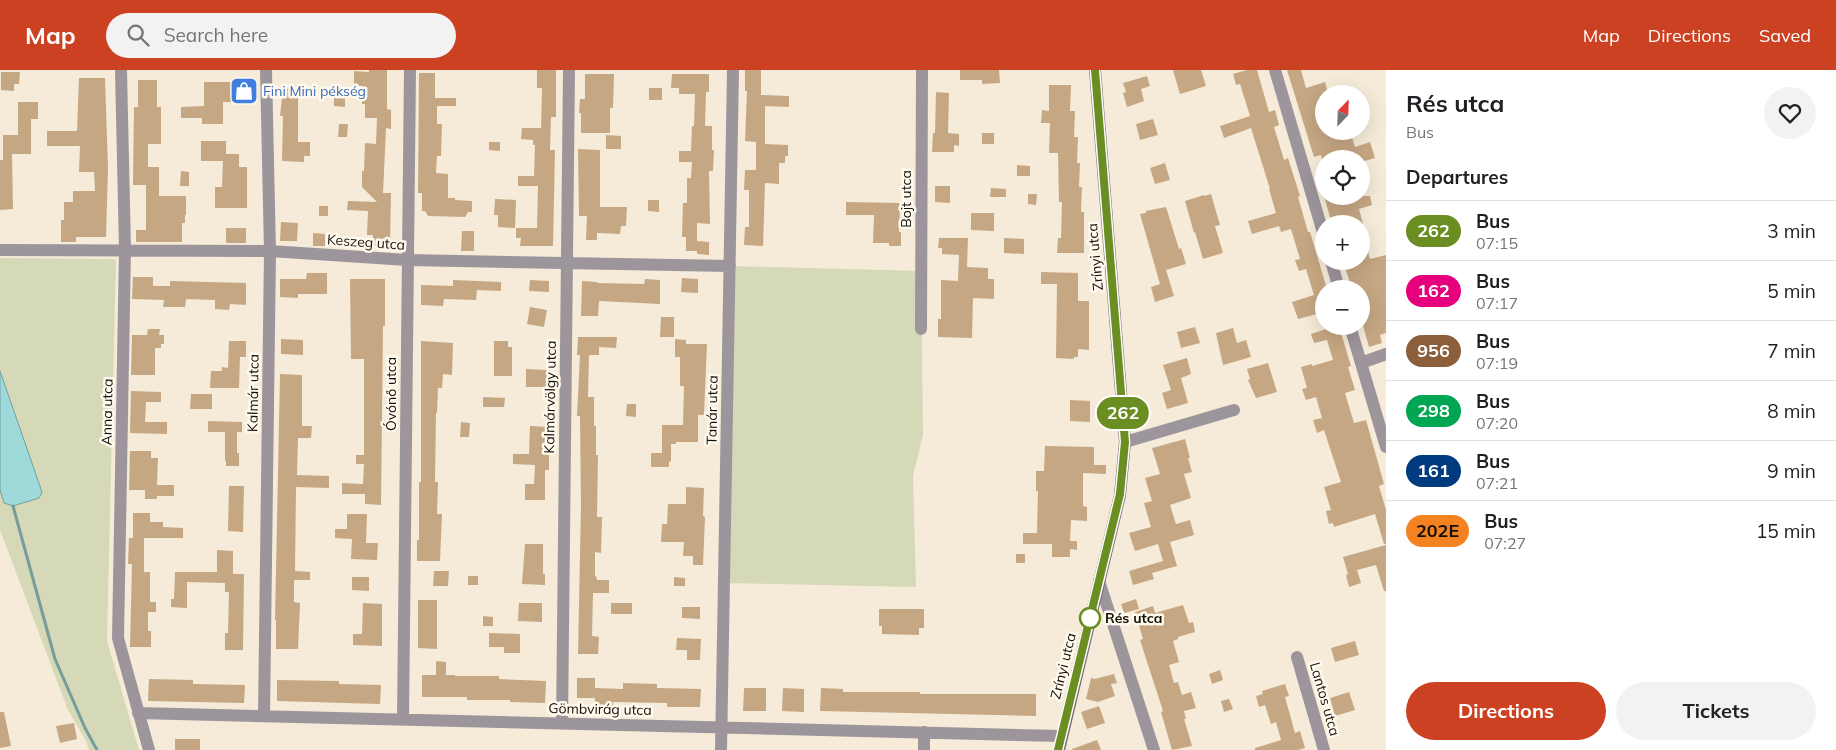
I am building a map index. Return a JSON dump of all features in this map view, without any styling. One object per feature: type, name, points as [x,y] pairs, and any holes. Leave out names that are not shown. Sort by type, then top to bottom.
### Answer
[{"type":"main road","name":"Zrínyi utca","points":[[1058,750],[1120,494],[1125,442],[1095,70]]},
{"type":"street","name":"Anna utca","points":[[121,70],[125,250],[118,638],[149,750]]},
{"type":"street","name":"Kalmár utca","points":[[264,716],[270,251],[266,70]]},
{"type":"street","name":"Óvónő utca","points":[[403,719],[410,70]]},
{"type":"street","name":"Kalmárvölgy utca","points":[[562,724],[566,263],[570,70]]},
{"type":"street","name":"Tanár utca","points":[[721,750],[733,70]]},
{"type":"street","name":"Bojt utca","points":[[921,329],[922,70]]},
{"type":"street","points":[[1275,70],[1318,215]]},
{"type":"street","name":"Keszeg utca","points":[[0,250],[270,251],[407,260],[730,266]]},
{"type":"street","points":[[1353,335],[1386,447]]},
{"type":"street","points":[[1362,363],[1386,354]]},
{"type":"street","points":[[1125,442],[1234,410]]},
{"type":"street","points":[[1099,581],[1154,750]]},
{"type":"street","name":"Lantos utca","points":[[1298,657],[1324,750]]},
{"type":"street","name":"Gömbvirág utca","points":[[138,713],[1061,736]]},
{"type":"street","points":[[924,732],[924,750]]},
{"type":"green space","points":[[0,258],[116,259],[107,641],[139,750],[89,750],[86,741],[68,710],[0,530]]},
{"type":"green space","points":[[730,266],[921,271],[923,435],[913,476],[916,587],[724,583]]},
{"type":"water","points":[[0,371],[42,492],[39,498],[13,506],[4,503],[0,490]]},
{"type":"building","points":[[369,70],[387,70],[387,109],[391,110],[391,129],[386,128],[383,193],[391,193],[390,246],[373,246],[373,235],[367,235],[368,211],[347,210],[348,201],[377,202],[362,187],[362,171],[364,171],[365,143],[376,144],[377,118],[365,118],[365,104],[362,104],[363,86],[354,86],[354,71],[369,72]]},
{"type":"building","points":[[537,70],[556,70],[556,117],[551,117],[550,150],[555,150],[553,246],[520,246],[521,238],[516,238],[516,228],[537,228],[538,186],[518,186],[518,176],[534,176],[535,145],[533,145],[533,140],[521,139],[522,128],[541,128],[542,88],[537,88]]},
{"type":"building","points":[[745,70],[761,70],[761,95],[789,96],[789,107],[765,106],[765,144],[788,145],[788,156],[785,156],[785,163],[779,163],[779,184],[765,183],[763,246],[744,245],[745,227],[749,227],[749,190],[744,190],[745,170],[756,170],[756,142],[745,141],[747,91],[745,91]]},
{"type":"building","points":[[960,70],[999,70],[1000,83],[982,84],[982,80],[960,80]]},
{"type":"building","points":[[1173,70],[1201,70],[1206,86],[1180,94]]},
{"type":"building","points":[[1247,70],[1257,70],[1269,112],[1275,110],[1279,125],[1274,127],[1284,160],[1288,158],[1300,196],[1298,197],[1308,232],[1310,232],[1315,249],[1315,270],[1321,270],[1324,280],[1315,280],[1315,314],[1298,319],[1292,302],[1314,295],[1306,269],[1299,271],[1295,260],[1300,259],[1291,229],[1281,232],[1279,226],[1252,234],[1248,221],[1276,213],[1251,128],[1224,138],[1220,126],[1250,116],[1240,84],[1236,85],[1233,74]]},
{"type":"building","points":[[1287,70],[1301,70],[1306,88],[1315,85],[1315,140],[1353,140],[1355,147],[1370,142],[1375,158],[1370,159],[1370,150],[1315,150],[1314,157]]},
{"type":"building","points":[[1,72],[20,72],[19,84],[14,84],[14,91],[1,90]]},
{"type":"building","points":[[419,73],[435,73],[435,98],[456,98],[456,106],[437,106],[437,124],[442,124],[441,156],[437,156],[436,173],[448,174],[448,198],[472,201],[472,212],[468,212],[465,217],[428,216],[425,211],[422,211],[422,193],[418,193]]},
{"type":"building","points":[[585,74],[614,74],[613,108],[610,108],[610,133],[581,133],[581,113],[579,113],[580,99],[585,99]]},
{"type":"building","points":[[672,74],[709,74],[709,92],[706,92],[705,126],[712,126],[712,150],[714,150],[713,171],[709,171],[710,224],[697,223],[697,241],[709,242],[709,255],[697,254],[697,251],[686,251],[686,237],[682,237],[683,203],[687,203],[687,178],[691,178],[692,162],[679,162],[679,151],[691,151],[695,94],[679,94],[679,88],[671,88]]},
{"type":"building","points":[[1147,76],[1150,86],[1141,89],[1144,101],[1127,107],[1123,93],[1126,92],[1123,83]]},
{"type":"building","points":[[79,78],[105,78],[108,169],[106,237],[76,237],[76,242],[61,242],[61,220],[64,220],[64,202],[73,202],[73,191],[95,191],[94,172],[79,172],[80,146],[47,146],[47,131],[77,131]]},
{"type":"building","points":[[138,80],[157,80],[157,107],[161,107],[161,144],[148,144],[148,167],[159,167],[159,196],[186,196],[185,223],[182,223],[182,242],[136,242],[136,230],[146,230],[146,185],[133,185],[134,107],[138,107]]},
{"type":"building","points":[[204,82],[250,82],[250,102],[223,102],[223,124],[202,124],[202,118],[181,118],[181,107],[204,106]]},
{"type":"building","points":[[1049,85],[1071,85],[1070,111],[1075,111],[1074,137],[1078,137],[1077,163],[1080,163],[1079,187],[1082,187],[1081,212],[1084,212],[1084,253],[1057,253],[1058,238],[1061,238],[1062,202],[1059,202],[1058,153],[1049,153],[1050,123],[1041,123],[1042,110],[1049,111]]},
{"type":"building","points":[[283,88],[298,89],[298,142],[310,142],[310,156],[304,156],[304,162],[282,161],[283,116],[280,116]]},
{"type":"building","points":[[649,88],[662,88],[662,100],[649,100]]},
{"type":"building","points":[[936,92],[949,93],[948,133],[959,134],[959,146],[954,145],[954,152],[932,152],[933,133],[935,133]]},
{"type":"building","points":[[334,97],[345,98],[345,107],[334,106]]},
{"type":"building","points":[[18,102],[38,102],[38,119],[31,119],[31,154],[12,154],[13,209],[0,210],[0,160],[3,160],[3,135],[18,135]]},
{"type":"building","points":[[1153,119],[1158,135],[1140,140],[1136,124]]},
{"type":"building","points":[[339,124],[348,124],[347,137],[338,137]]},
{"type":"building","points":[[982,133],[994,133],[994,144],[982,144]]},
{"type":"building","points":[[606,135],[621,136],[621,149],[606,149]]},
{"type":"building","points":[[201,141],[226,141],[226,154],[239,154],[239,167],[247,167],[247,208],[215,208],[215,187],[222,187],[223,161],[201,161]]},
{"type":"building","points":[[489,142],[500,142],[500,151],[489,150]]},
{"type":"building","points":[[578,149],[600,150],[600,207],[627,207],[626,226],[621,226],[620,234],[597,233],[597,240],[586,240],[587,216],[579,216]]},
{"type":"building","points":[[1165,163],[1170,180],[1155,184],[1150,168]]},
{"type":"building","points":[[1017,165],[1030,166],[1030,176],[1017,176]]},
{"type":"building","points":[[181,171],[189,172],[189,186],[180,186]]},
{"type":"building","points":[[935,186],[950,186],[950,203],[935,202]]},
{"type":"building","points":[[991,188],[1006,189],[1006,197],[990,197]]},
{"type":"building","points":[[1028,194],[1037,194],[1036,205],[1028,204]]},
{"type":"building","points":[[1211,194],[1220,225],[1215,226],[1223,253],[1203,259],[1185,201]]},
{"type":"building","points":[[1370,196],[1372,205],[1359,209],[1361,215],[1329,215],[1327,205],[1370,205]]},
{"type":"building","points":[[495,199],[516,200],[515,228],[498,227],[498,215],[494,215]]},
{"type":"building","points":[[648,200],[659,200],[659,212],[648,211]]},
{"type":"building","points":[[846,202],[900,203],[899,232],[901,232],[901,246],[889,246],[889,243],[873,243],[874,215],[846,215]]},
{"type":"building","points":[[319,206],[328,206],[328,216],[319,216]]},
{"type":"building","points":[[1166,207],[1179,249],[1181,248],[1186,264],[1166,270],[1174,296],[1155,302],[1151,287],[1160,284],[1140,214]]},
{"type":"building","points":[[971,213],[994,213],[994,231],[971,230]]},
{"type":"building","points":[[281,222],[298,223],[297,241],[280,241]]},
{"type":"building","points":[[226,228],[246,228],[246,243],[226,243]]},
{"type":"building","points":[[462,231],[474,231],[474,251],[461,251]]},
{"type":"building","points":[[313,233],[325,234],[325,246],[313,246]]},
{"type":"building","points":[[939,238],[968,238],[967,267],[988,268],[988,279],[994,279],[994,299],[973,298],[972,338],[938,337],[938,319],[941,319],[941,280],[958,281],[959,255],[942,254],[942,248],[938,248]]},
{"type":"building","points":[[1004,238],[1024,239],[1024,254],[1004,253]]},
{"type":"building","points":[[1386,255],[1386,333],[1380,335],[1382,343],[1369,347],[1366,335],[1370,335],[1370,280],[1349,280],[1346,270],[1370,270],[1370,259]]},
{"type":"building","points":[[1041,272],[1078,273],[1078,301],[1089,301],[1089,350],[1078,349],[1078,357],[1074,357],[1074,359],[1056,358],[1057,284],[1041,284]]},
{"type":"building","points":[[307,273],[327,273],[327,294],[298,294],[298,298],[280,297],[280,279],[306,279]]},
{"type":"building","points":[[133,277],[153,277],[153,286],[170,286],[170,281],[246,283],[246,305],[230,304],[229,310],[215,309],[215,300],[186,299],[185,307],[163,307],[164,300],[132,299]]},
{"type":"building","points":[[682,278],[698,279],[698,293],[681,292]]},
{"type":"building","points":[[350,279],[385,279],[381,505],[365,504],[365,494],[342,494],[342,483],[363,484],[364,464],[356,464],[356,455],[364,455],[364,359],[351,359]]},
{"type":"building","points":[[645,279],[660,280],[660,304],[599,301],[598,316],[581,316],[582,281],[644,284]]},
{"type":"building","points":[[453,280],[501,282],[501,291],[477,290],[476,300],[444,299],[443,306],[421,305],[421,285],[453,286]]},
{"type":"building","points":[[530,280],[549,281],[549,292],[529,291]]},
{"type":"building","points":[[530,307],[547,310],[544,327],[527,324]]},
{"type":"building","points":[[661,317],[674,317],[674,337],[660,337]]},
{"type":"building","points":[[1195,327],[1200,343],[1181,348],[1177,332]]},
{"type":"building","points":[[1233,328],[1237,343],[1246,340],[1251,357],[1223,365],[1216,333]]},
{"type":"building","points":[[148,329],[160,329],[159,335],[164,335],[164,344],[161,344],[161,348],[155,348],[155,375],[131,375],[132,335],[147,335]]},
{"type":"building","points":[[1311,334],[1342,335],[1351,366],[1348,367],[1355,390],[1345,393],[1354,423],[1366,420],[1384,484],[1379,486],[1386,510],[1386,544],[1384,544],[1375,514],[1334,527],[1333,523],[1329,524],[1326,511],[1331,510],[1324,487],[1341,482],[1324,430],[1317,433],[1313,420],[1322,418],[1316,397],[1306,400],[1302,389],[1307,388],[1301,367],[1333,360],[1327,340],[1314,343]]},
{"type":"building","points":[[578,337],[617,337],[616,348],[599,347],[599,355],[589,355],[588,397],[594,397],[596,455],[598,455],[597,517],[602,517],[601,553],[595,552],[595,576],[597,580],[609,580],[609,593],[593,593],[592,636],[599,637],[598,654],[578,654],[581,505],[580,416],[577,416],[580,355],[577,355]]},
{"type":"building","points":[[281,339],[303,340],[303,355],[281,354]]},
{"type":"building","points":[[675,339],[686,340],[686,344],[707,344],[704,415],[698,415],[698,442],[676,442],[676,444],[671,444],[669,467],[651,467],[651,453],[662,453],[662,425],[683,425],[684,386],[680,386],[680,357],[675,357]]},
{"type":"building","points":[[229,341],[246,341],[246,357],[240,357],[239,388],[210,388],[211,371],[222,371],[222,367],[228,368]]},
{"type":"building","points":[[421,341],[453,343],[452,375],[443,374],[442,388],[438,388],[436,413],[435,482],[438,482],[437,514],[442,514],[440,561],[417,561],[419,482],[421,482]]},
{"type":"building","points":[[494,341],[508,341],[508,347],[512,347],[512,376],[494,376]]},
{"type":"building","points":[[1187,358],[1191,374],[1181,378],[1188,403],[1167,409],[1162,393],[1171,390],[1163,365]]},
{"type":"building","points":[[1268,363],[1277,392],[1256,398],[1248,380],[1250,379],[1247,369]]},
{"type":"building","points":[[526,369],[547,370],[547,387],[526,387]]},
{"type":"building","points":[[280,374],[302,375],[302,426],[312,426],[311,438],[298,438],[297,475],[329,476],[329,488],[296,487],[295,571],[310,572],[310,580],[294,580],[294,602],[300,603],[298,649],[276,649]]},
{"type":"building","points":[[131,391],[161,392],[161,402],[146,402],[145,422],[167,422],[167,434],[130,433]]},
{"type":"building","points":[[191,394],[212,394],[212,409],[190,409]]},
{"type":"building","points":[[483,397],[505,398],[504,407],[483,407]]},
{"type":"building","points":[[1070,400],[1090,401],[1090,422],[1070,421]]},
{"type":"building","points":[[627,404],[636,404],[636,417],[626,416]]},
{"type":"building","points":[[208,421],[242,422],[242,432],[237,432],[239,466],[226,466],[225,432],[208,432]]},
{"type":"building","points":[[461,422],[470,423],[469,437],[460,437]]},
{"type":"building","points":[[530,426],[549,427],[549,470],[545,470],[545,500],[525,500],[525,484],[534,484],[535,465],[513,464],[513,454],[529,454]]},
{"type":"building","points":[[1185,439],[1192,472],[1184,474],[1191,498],[1170,505],[1176,524],[1190,520],[1194,535],[1170,542],[1177,566],[1152,573],[1154,579],[1133,585],[1129,571],[1163,561],[1158,544],[1135,551],[1129,533],[1151,527],[1144,503],[1152,501],[1145,478],[1160,474],[1152,448]]},
{"type":"building","points":[[1045,446],[1094,447],[1094,465],[1106,465],[1106,474],[1083,473],[1083,506],[1087,507],[1087,521],[1071,520],[1070,541],[1077,541],[1077,550],[1070,549],[1070,557],[1052,557],[1052,544],[1023,544],[1023,533],[1037,533],[1038,491],[1036,491],[1036,471],[1044,471]]},
{"type":"building","points":[[130,451],[151,451],[151,458],[158,458],[157,485],[174,485],[174,496],[157,496],[157,499],[145,499],[145,490],[129,490]]},
{"type":"building","points":[[229,486],[244,486],[243,532],[228,531]]},
{"type":"building","points":[[686,487],[704,488],[703,565],[693,565],[693,556],[683,556],[684,542],[661,542],[662,524],[667,524],[668,504],[686,504]]},
{"type":"building","points":[[133,513],[150,513],[150,522],[163,522],[163,527],[183,528],[183,538],[144,538],[144,572],[150,572],[150,602],[156,602],[156,612],[148,612],[148,631],[151,631],[151,647],[130,647],[132,564],[128,564],[129,538],[133,538]]},
{"type":"building","points":[[347,514],[367,514],[366,543],[378,543],[377,560],[351,559],[352,539],[335,538],[335,529],[347,529]]},
{"type":"building","points":[[525,544],[543,544],[545,585],[522,584]]},
{"type":"building","points":[[1386,545],[1386,591],[1384,591],[1376,565],[1357,570],[1361,583],[1349,587],[1346,575],[1348,574],[1343,557]]},
{"type":"building","points":[[217,550],[233,551],[233,574],[244,574],[243,650],[225,650],[225,633],[228,633],[229,592],[225,592],[225,583],[187,582],[187,608],[171,607],[171,599],[174,599],[175,572],[217,572]]},
{"type":"building","points":[[1016,554],[1025,554],[1025,563],[1016,563]]},
{"type":"building","points":[[434,571],[449,571],[448,586],[433,586]]},
{"type":"building","points":[[468,576],[478,576],[478,585],[468,585]]},
{"type":"building","points":[[352,577],[369,577],[369,591],[352,590]]},
{"type":"building","points":[[674,577],[685,578],[685,586],[674,586]]},
{"type":"building","points":[[1136,599],[1139,609],[1124,613],[1121,604]]},
{"type":"building","points":[[418,600],[437,600],[437,649],[418,648]]},
{"type":"building","points":[[363,603],[382,604],[382,646],[353,645],[353,634],[362,634]]},
{"type":"building","points":[[519,603],[542,603],[542,622],[518,621]]},
{"type":"building","points":[[611,603],[632,603],[632,614],[611,614]]},
{"type":"building","points":[[1183,605],[1189,623],[1193,622],[1195,632],[1178,637],[1178,639],[1173,641],[1179,662],[1169,665],[1174,683],[1178,682],[1182,695],[1191,692],[1196,708],[1184,711],[1186,719],[1184,719],[1192,746],[1172,750],[1161,712],[1163,711],[1140,640],[1143,639],[1135,612],[1153,606],[1155,613]]},
{"type":"building","points":[[682,607],[700,607],[700,619],[682,618]]},
{"type":"building","points":[[879,609],[924,609],[924,628],[919,628],[919,635],[882,634],[882,626],[879,626]]},
{"type":"building","points":[[483,616],[493,617],[493,626],[483,626]]},
{"type":"building","points":[[489,633],[520,634],[520,653],[504,653],[504,647],[489,647]]},
{"type":"building","points":[[677,638],[701,639],[700,660],[687,660],[687,650],[676,650]]},
{"type":"building","points":[[1355,641],[1359,655],[1335,662],[1331,648]]},
{"type":"building","points":[[436,661],[446,662],[446,675],[499,676],[499,679],[546,681],[545,703],[510,702],[510,700],[467,700],[467,697],[422,697],[422,675],[436,675]]},
{"type":"building","points":[[1220,670],[1223,680],[1212,684],[1209,674]]},
{"type":"building","points":[[1114,674],[1117,683],[1111,684],[1115,696],[1098,702],[1086,699],[1091,678],[1095,679]]},
{"type":"building","points":[[577,678],[595,678],[595,688],[623,689],[623,683],[657,684],[657,688],[701,689],[700,707],[667,707],[667,703],[613,702],[613,707],[594,707],[595,698],[577,698]]},
{"type":"building","points":[[149,679],[193,680],[193,684],[245,685],[244,703],[148,701]]},
{"type":"building","points":[[277,680],[339,681],[339,684],[381,685],[380,704],[277,701]]},
{"type":"building","points":[[1285,684],[1289,696],[1285,697],[1295,733],[1300,731],[1305,748],[1298,750],[1255,750],[1255,748],[1281,740],[1276,722],[1271,724],[1265,705],[1259,707],[1256,696],[1263,694],[1262,691]]},
{"type":"building","points":[[744,688],[766,688],[766,711],[743,711]]},
{"type":"building","points":[[783,688],[804,689],[804,712],[782,711]]},
{"type":"building","points":[[821,688],[843,689],[843,692],[1036,694],[1036,716],[820,711]]},
{"type":"building","points":[[1349,692],[1355,710],[1335,716],[1330,698]]},
{"type":"building","points":[[1229,699],[1233,709],[1224,712],[1221,701]]},
{"type":"building","points":[[1099,706],[1105,723],[1087,729],[1081,712]]},
{"type":"building","points":[[0,712],[4,712],[11,746],[0,748]]},
{"type":"building","points":[[74,723],[77,739],[60,743],[56,726]]},
{"type":"building","points":[[175,739],[200,739],[200,750],[175,750]]},
{"type":"building","points":[[1097,740],[1101,750],[1072,750],[1072,749]]},
{"type":"waterway","points":[[13,506],[55,659],[85,728],[97,750]]},
{"type":"bus line","name":"262","points":[[1058,750],[1120,494],[1125,442],[1095,70]]},
{"type":"place","name":"Fini Mini pékség","points":[[244,91]]},
{"type":"place","name":"Rés utca","points":[[1090,618]]}]
